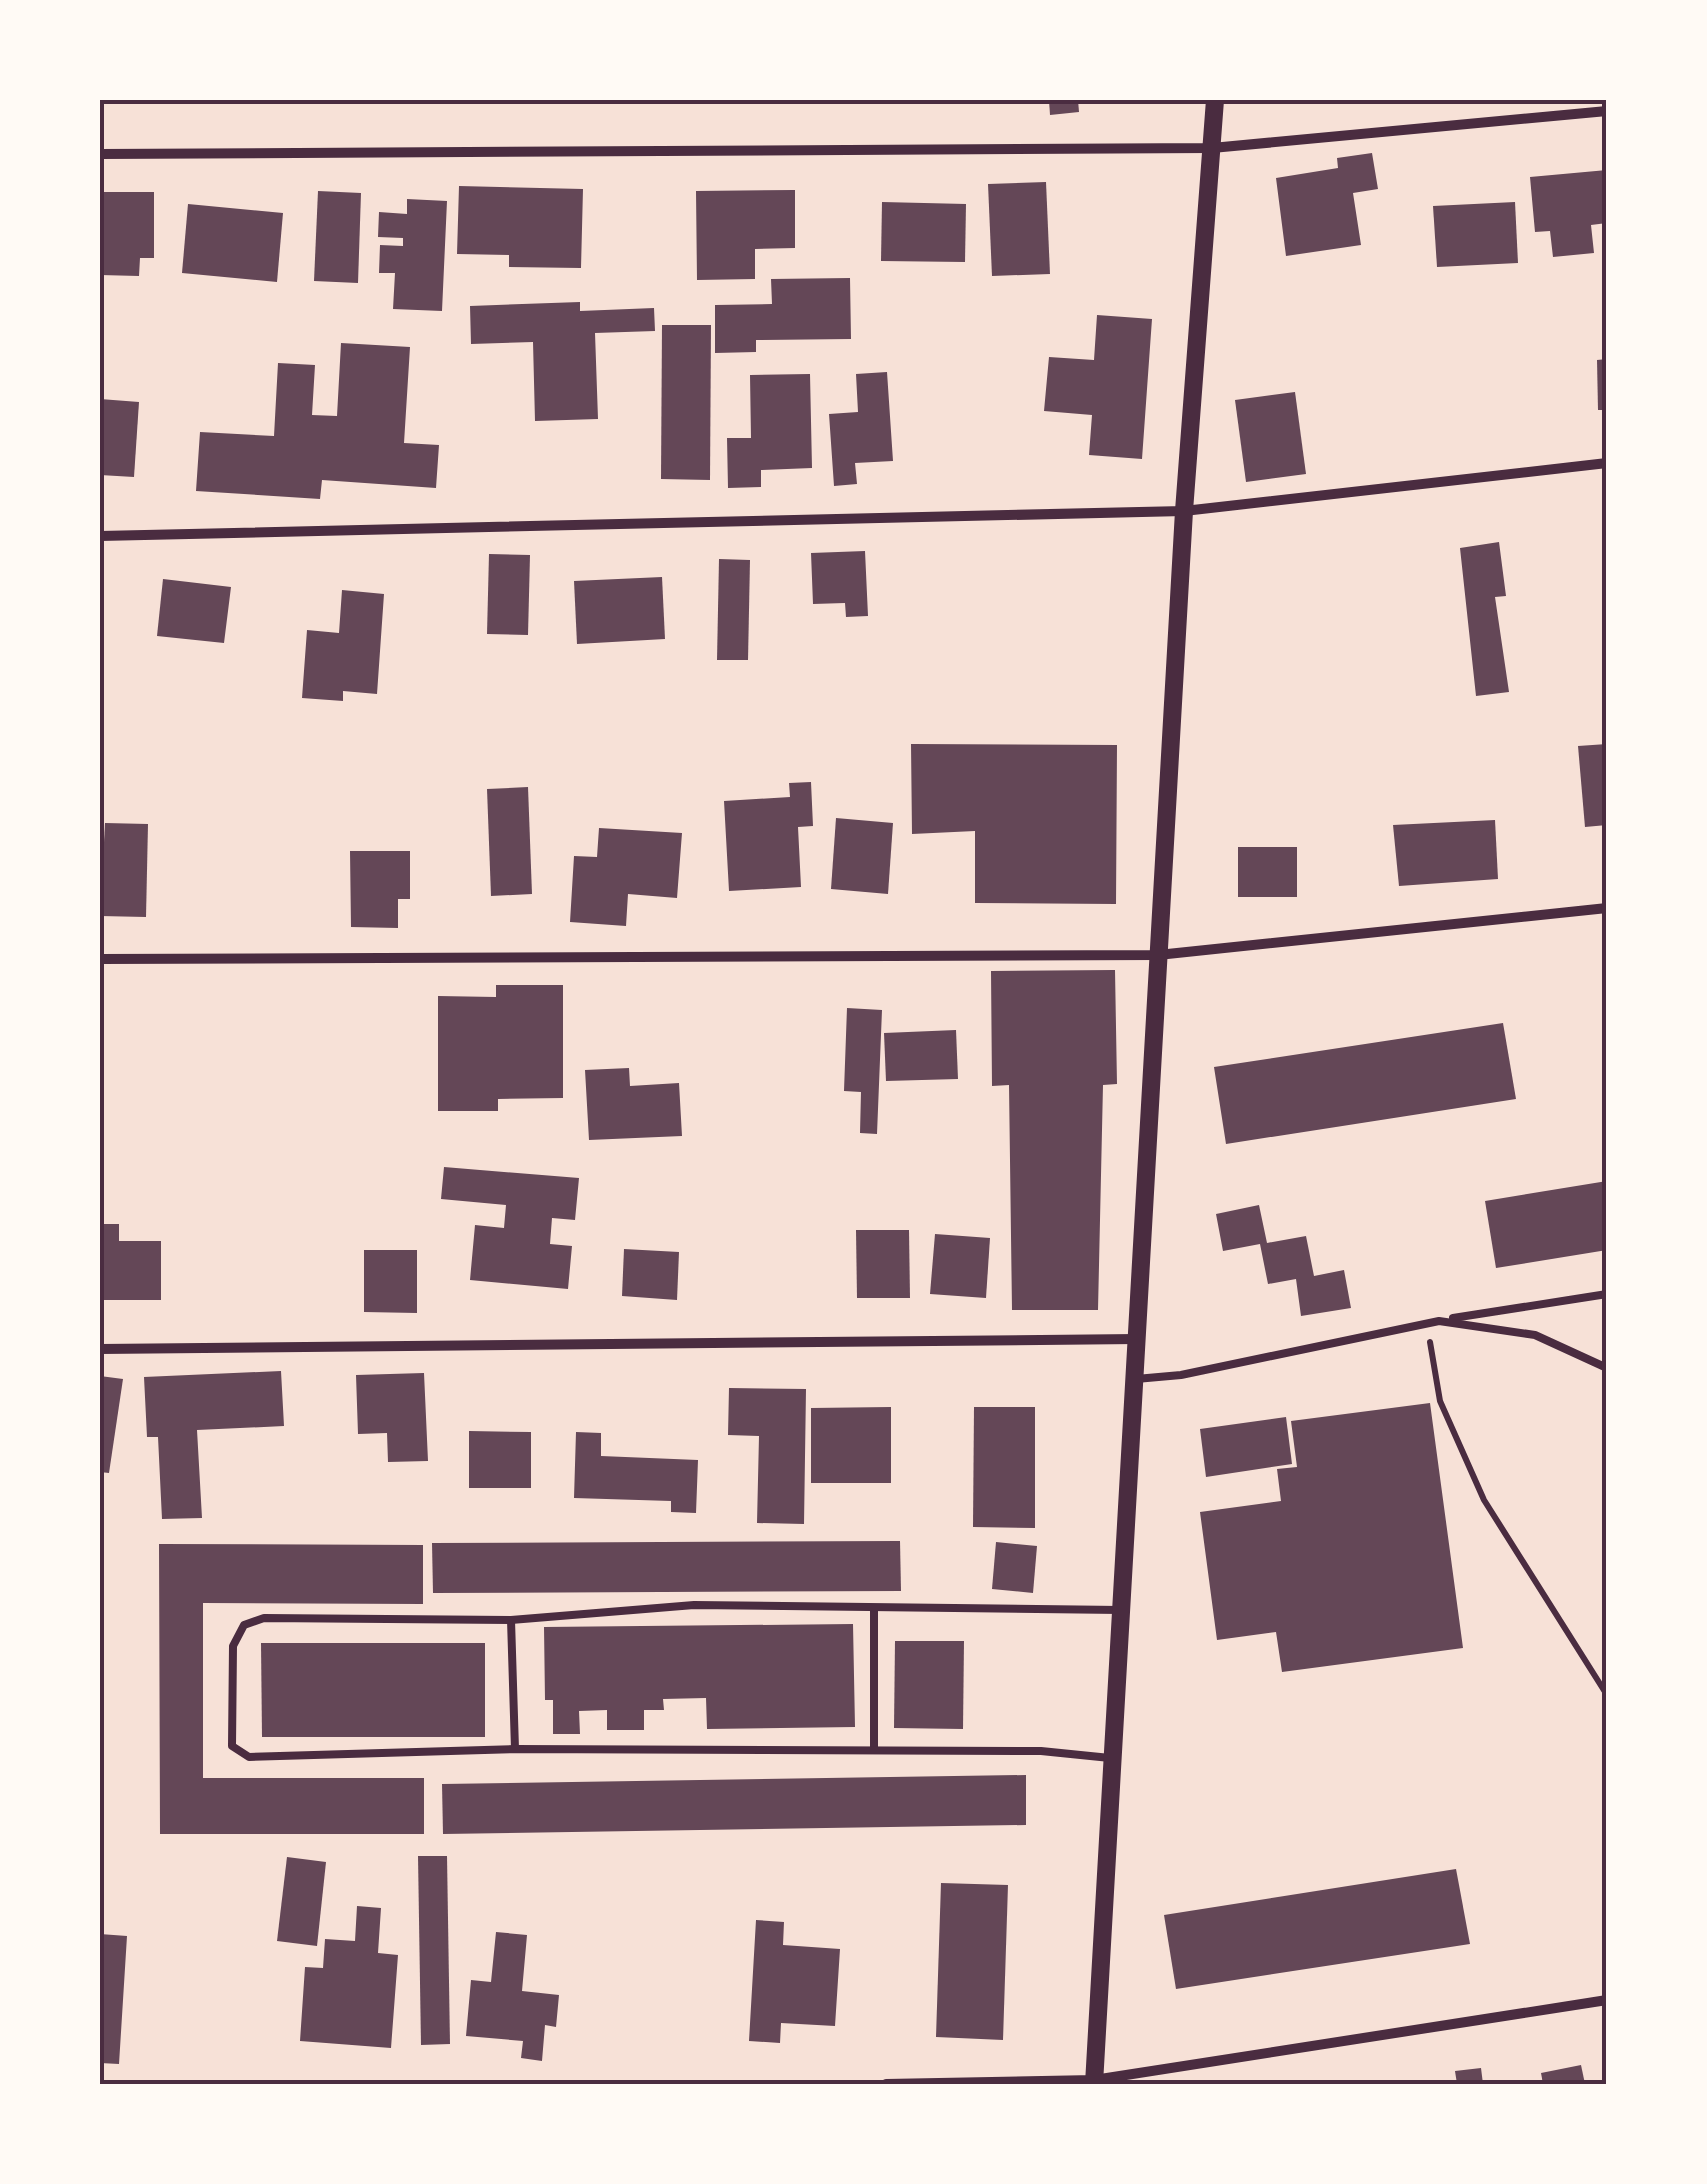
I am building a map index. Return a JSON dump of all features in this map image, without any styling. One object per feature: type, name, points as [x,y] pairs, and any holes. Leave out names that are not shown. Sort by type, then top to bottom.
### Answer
[{"type":"street","points":[[1094,2082],[1184,511],[1215,100]]},
{"type":"street","points":[[100,154],[1212,148],[1607,112]]},
{"type":"street","points":[[100,536],[1184,511],[1607,463]]},
{"type":"street","points":[[100,959],[1158,955],[1607,908]]},
{"type":"street","points":[[100,1349],[1137,1339]]},
{"type":"street","points":[[886,2084],[1094,2082],[1607,2000]]},
{"type":"lane","points":[[1134,1380],[1180,1375],[1439,1321],[1607,1294]]},
{"type":"lane","points":[[1439,1321],[1535,1335],[1607,1368]]},
{"type":"lane","points":[[1110,1758],[1041,1750],[515,1748],[249,1757],[232,1746],[232,1646],[244,1625],[264,1618],[511,1620],[694,1606],[1120,1610]]},
{"type":"lane","points":[[874,1608],[874,1750]]},
{"type":"lane","points":[[511,1620],[515,1748]]},
{"type":"path","points":[[1426,1324],[1440,1401],[1484,1500],[1607,1695]]},
{"type":"building","points":[[1049,100],[1078,100],[1079,112],[1050,115]]},
{"type":"building","points":[[1372,153],[1378,189],[1353,193],[1361,245],[1286,256],[1276,178],[1338,168],[1337,158]]},
{"type":"building","points":[[1607,170],[1607,223],[1591,225],[1594,253],[1553,257],[1550,231],[1535,232],[1530,177]]},
{"type":"building","points":[[1046,182],[1050,274],[992,276],[988,184]]},
{"type":"building","points":[[459,186],[583,189],[581,268],[509,267],[509,255],[457,254]]},
{"type":"building","points":[[795,190],[795,248],[755,249],[755,279],[697,280],[696,191]]},
{"type":"building","points":[[318,191],[361,193],[358,283],[314,281]]},
{"type":"building","points":[[100,192],[154,192],[154,258],[140,258],[139,276],[100,275]]},
{"type":"building","points":[[407,199],[447,201],[442,311],[393,309],[395,273],[379,273],[380,245],[403,246],[403,238],[378,237],[379,212],[407,214]]},
{"type":"building","points":[[882,202],[966,204],[965,262],[881,261]]},
{"type":"building","points":[[1515,202],[1518,263],[1437,267],[1433,206]]},
{"type":"building","points":[[188,204],[283,213],[277,282],[182,273]]},
{"type":"building","points":[[850,278],[851,339],[756,340],[756,352],[715,353],[715,305],[772,304],[771,279]]},
{"type":"building","points":[[580,302],[580,311],[654,308],[655,331],[595,333],[598,419],[535,421],[533,342],[471,344],[470,306]]},
{"type":"building","points":[[1097,315],[1152,319],[1142,459],[1089,455],[1092,415],[1044,411],[1049,357],[1094,360]]},
{"type":"building","points":[[662,325],[711,325],[710,480],[661,479]]},
{"type":"building","points":[[341,343],[410,347],[404,443],[439,445],[436,488],[322,480],[320,499],[196,491],[200,432],[274,436],[278,363],[315,365],[312,415],[337,416]]},
{"type":"building","points":[[1607,359],[1607,410],[1598,410],[1597,360]]},
{"type":"building","points":[[887,372],[893,461],[855,463],[857,484],[834,486],[829,414],[858,412],[856,374]]},
{"type":"building","points":[[810,374],[812,468],[761,470],[761,487],[728,488],[727,438],[751,438],[750,375]]},
{"type":"building","points":[[1295,392],[1306,474],[1246,482],[1235,400]]},
{"type":"building","points":[[100,399],[139,402],[134,477],[100,475]]},
{"type":"building","points":[[1499,542],[1506,596],[1495,597],[1509,692],[1476,696],[1460,548]]},
{"type":"building","points":[[865,551],[868,616],[846,617],[845,603],[813,604],[811,553]]},
{"type":"building","points":[[489,554],[530,555],[528,635],[487,634]]},
{"type":"building","points":[[719,559],[750,560],[748,660],[717,660]]},
{"type":"building","points":[[662,577],[665,639],[577,644],[574,581]]},
{"type":"building","points":[[163,579],[231,587],[224,643],[157,636]]},
{"type":"building","points":[[342,590],[384,594],[377,694],[343,691],[343,701],[302,698],[307,630],[339,633]]},
{"type":"building","points":[[911,744],[1117,745],[1116,904],[975,903],[975,831],[912,834]]},
{"type":"building","points":[[1607,744],[1607,825],[1585,827],[1578,746]]},
{"type":"building","points":[[811,782],[813,826],[798,827],[801,887],[729,891],[724,801],[790,797],[789,783]]},
{"type":"building","points":[[528,787],[532,894],[491,896],[487,789]]},
{"type":"building","points":[[836,818],[893,823],[888,894],[831,889]]},
{"type":"building","points":[[1495,820],[1498,879],[1399,886],[1393,825]]},
{"type":"building","points":[[105,823],[148,824],[146,917],[100,916]]},
{"type":"building","points":[[599,828],[682,833],[677,898],[628,894],[626,926],[570,922],[574,856],[597,857]]},
{"type":"building","points":[[1238,847],[1297,847],[1297,897],[1238,897]]},
{"type":"building","points":[[350,851],[410,851],[410,899],[398,899],[398,928],[351,927]]},
{"type":"building","points":[[1115,970],[1117,1084],[1103,1085],[1098,1310],[1012,1310],[1009,1085],[992,1086],[991,971]]},
{"type":"building","points":[[496,985],[563,985],[563,1098],[498,1099],[498,1111],[438,1111],[438,996],[496,997]]},
{"type":"building","points":[[847,1008],[882,1010],[877,1134],[860,1133],[861,1092],[844,1091]]},
{"type":"building","points":[[1503,1023],[1516,1099],[1226,1144],[1214,1067]]},
{"type":"building","points":[[956,1030],[958,1079],[886,1081],[884,1033]]},
{"type":"building","points":[[629,1068],[630,1086],[679,1083],[682,1136],[589,1140],[585,1070]]},
{"type":"building","points":[[444,1167],[579,1178],[575,1220],[552,1218],[550,1244],[572,1246],[568,1289],[470,1280],[475,1225],[504,1228],[506,1205],[441,1199]]},
{"type":"building","points":[[1607,1181],[1607,1250],[1496,1268],[1485,1201]]},
{"type":"building","points":[[1259,1205],[1267,1243],[1306,1236],[1314,1276],[1344,1270],[1351,1308],[1301,1316],[1296,1279],[1268,1284],[1260,1244],[1223,1251],[1216,1214]]},
{"type":"building","points":[[100,1224],[119,1224],[119,1241],[161,1241],[161,1300],[100,1300]]},
{"type":"building","points":[[856,1230],[909,1230],[910,1298],[857,1298]]},
{"type":"building","points":[[935,1234],[990,1238],[986,1298],[930,1294]]},
{"type":"building","points":[[624,1249],[679,1252],[677,1300],[622,1296]]},
{"type":"building","points":[[364,1250],[417,1250],[417,1313],[364,1312]]},
{"type":"building","points":[[281,1371],[284,1426],[197,1430],[202,1518],[162,1519],[158,1437],[147,1437],[144,1377]]},
{"type":"building","points":[[424,1373],[428,1461],[388,1462],[387,1433],[358,1434],[356,1375]]},
{"type":"building","points":[[100,1376],[123,1379],[109,1473],[100,1472]]},
{"type":"building","points":[[729,1388],[806,1389],[804,1524],[757,1523],[759,1436],[728,1435]]},
{"type":"building","points":[[1430,1403],[1463,1648],[1282,1672],[1276,1632],[1217,1640],[1200,1512],[1281,1501],[1277,1469],[1297,1467],[1291,1421]]},
{"type":"building","points":[[891,1407],[891,1483],[811,1483],[811,1408]]},
{"type":"building","points":[[974,1407],[1035,1407],[1035,1528],[973,1527]]},
{"type":"building","points":[[1286,1417],[1292,1464],[1206,1477],[1200,1429]]},
{"type":"building","points":[[469,1431],[531,1432],[531,1488],[469,1488]]},
{"type":"building","points":[[576,1432],[601,1433],[601,1456],[698,1460],[696,1513],[671,1512],[671,1501],[574,1498]]},
{"type":"building","points":[[900,1541],[901,1591],[433,1593],[432,1543]]},
{"type":"building","points":[[996,1542],[1037,1546],[1033,1593],[992,1589]]},
{"type":"building","points":[[159,1544],[423,1545],[423,1604],[203,1603],[203,1778],[424,1778],[424,1834],[160,1834]]},
{"type":"building","points":[[853,1624],[855,1727],[707,1729],[706,1698],[663,1699],[664,1710],[644,1710],[644,1730],[607,1730],[607,1710],[579,1711],[580,1734],[553,1734],[553,1700],[545,1700],[544,1627]]},
{"type":"building","points":[[895,1641],[964,1641],[963,1729],[894,1728]]},
{"type":"building","points":[[261,1643],[485,1643],[485,1737],[262,1737]]},
{"type":"building","points":[[1026,1775],[1026,1825],[443,1834],[442,1784]]},
{"type":"building","points":[[418,1856],[447,1856],[450,2044],[421,2045]]},
{"type":"building","points":[[287,1857],[326,1862],[317,1946],[277,1941]]},
{"type":"building","points":[[1456,1869],[1470,1944],[1176,1989],[1164,1915]]},
{"type":"building","points":[[941,1883],[1008,1885],[1003,2040],[936,2037]]},
{"type":"building","points":[[357,1906],[381,1908],[378,1953],[398,1955],[391,2048],[300,2041],[305,1967],[323,1968],[325,1939],[355,1941]]},
{"type":"building","points":[[756,1920],[784,1922],[783,1945],[840,1949],[835,2026],[781,2023],[780,2043],[749,2041]]},
{"type":"building","points":[[496,1932],[527,1935],[522,1991],[559,1995],[556,2027],[545,2025],[542,2061],[521,2058],[523,2041],[466,2036],[471,1980],[491,1982]]},
{"type":"building","points":[[100,1934],[127,1936],[119,2064],[100,2063]]},
{"type":"building","points":[[1581,2065],[1585,2084],[1543,2084],[1541,2073]]},
{"type":"building","points":[[1481,2068],[1483,2084],[1457,2084],[1455,2071]]}]
